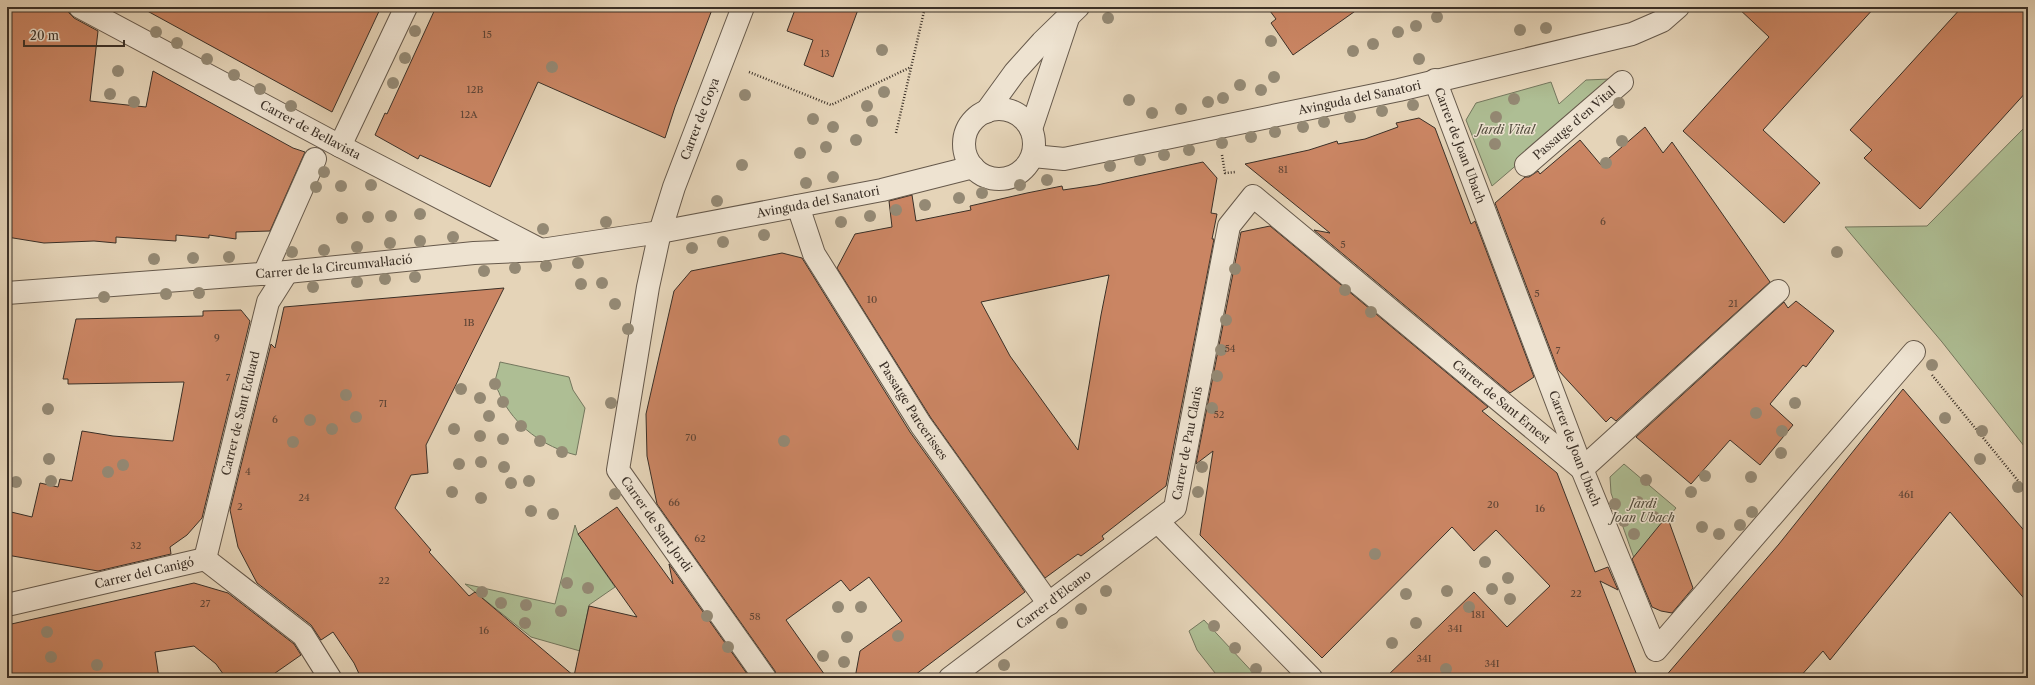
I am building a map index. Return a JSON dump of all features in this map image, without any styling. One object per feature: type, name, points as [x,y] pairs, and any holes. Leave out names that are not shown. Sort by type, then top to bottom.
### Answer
[{"type":"street","name":"Carrer de Bellavista","points":[[80,7],[340,146],[541,250]]},
{"type":"street","points":[[340,146],[406,7]]},
{"type":"street","name":"Carrer de Goya","points":[[660,232],[674,187],[744,7]]},
{"type":"street","name":"Avinguda del Sanatori","points":[[1032,156],[1064,159],[1398,90],[1632,34],[1662,21],[1678,7]]},
{"type":"street","points":[[986,112],[1015,72],[1072,10]]},
{"type":"street","points":[[1031,129],[1072,10]]},
{"type":"street","name":"Carrer de Joan Ubach","points":[[1435,80],[1582,469],[1656,650],[1914,352]]},
{"type":"street","name":"Passatge d'en Vital","points":[[1526,165],[1622,82]]},
{"type":"street","points":[[999,109],[1012,111],[1023,118],[1031,129],[1034,147],[1032,156],[1027,165],[1019,173],[1008,178],[996,178],[984,175],[974,167],[968,159],[964,141],[971,124],[977,117],[986,112],[999,109]]},
{"type":"street","points":[[264,274],[315,159]]},
{"type":"street","name":"Avinguda del Sanatori","points":[[660,232],[888,189],[974,167]]},
{"type":"street","name":"Carrer de Sant Ernest","points":[[1253,196],[1582,469]]},
{"type":"street","name":"Carrer de Pau Claris","points":[[1158,522],[1175,508],[1229,226],[1253,196]]},
{"type":"street","name":"Passatge Parcerisses","points":[[798,206],[814,254],[917,418],[1049,604]]},
{"type":"street","name":"Carrer de la Circumval·lació","points":[[7,293],[264,274],[474,253],[541,250],[660,232]]},
{"type":"street","name":"Carrer de Sant Jordi","points":[[660,232],[648,287],[618,470],[765,678]]},
{"type":"street","name":"Carrer de Sant Eduard","points":[[205,559],[268,302],[287,272]]},
{"type":"street","points":[[1582,469],[1778,291]]},
{"type":"street","points":[[1158,522],[1311,678]]},
{"type":"street","name":"Carrer d'Elcano","points":[[950,678],[1158,522]]},
{"type":"street","name":"Carrer del Canigó","points":[[7,605],[205,559],[303,635],[330,678]]},
{"type":"path","points":[[896,133],[925,7]]},
{"type":"path","points":[[743,69],[831,105],[911,67]]},
{"type":"path","points":[[1914,352],[2028,493]]},
{"type":"green space","name":"Jardi Vital","points":[[1610,79],[1596,97],[1492,186],[1466,120],[1476,103],[1551,82],[1559,104],[1586,80]]},
{"type":"green space","points":[[2028,124],[2028,451],[1942,342],[1845,227],[1927,226]]},
{"type":"green space","points":[[500,362],[569,377],[573,390],[585,408],[576,455],[553,447],[542,441],[531,434],[513,416],[495,384]]},
{"type":"green space","name":"Jardi Joan Ubach","points":[[1624,464],[1676,508],[1634,558],[1611,493],[1610,477]]},
{"type":"green space","points":[[575,525],[578,534],[615,587],[589,605],[580,651],[531,637],[465,584],[555,604]]},
{"type":"green space","points":[[1204,620],[1258,678],[1219,678],[1197,650],[1189,631]]},
{"type":"building","points":[[7,7],[68,7],[69,13],[74,18],[98,31],[90,101],[146,107],[153,71],[293,148],[305,152],[270,231],[236,232],[236,239],[209,235],[209,238],[176,235],[176,241],[116,237],[116,243],[94,241],[44,243],[7,237]]},
{"type":"building","points":[[140,7],[381,7],[332,112]]},
{"type":"building","points":[[436,7],[713,7],[675,107],[665,138],[538,82],[490,187],[420,155],[418,159],[375,135],[385,113],[387,114]]},
{"type":"building","points":[[796,7],[859,7],[833,77],[804,65],[813,40],[787,31]]},
{"type":"building","points":[[1267,7],[1361,7],[1293,55],[1271,23],[1276,19]]},
{"type":"building","points":[[1737,7],[1875,7],[1763,130],[1820,183],[1784,223],[1683,131],[1769,37]]},
{"type":"building","points":[[1962,7],[2028,7],[2028,90],[1920,209],[1864,158],[1872,150],[1850,130]]},
{"type":"building","points":[[1419,118],[1435,128],[1471,224],[1475,221],[1534,377],[1510,393],[1314,230],[1330,233],[1245,164],[1309,150],[1337,141],[1338,144],[1365,139],[1398,127],[1396,123]]},
{"type":"building","points":[[1645,127],[1663,153],[1672,142],[1770,282],[1616,421],[1611,417],[1606,422],[1558,370],[1495,203],[1525,177],[1529,177],[1538,171],[1540,174],[1580,140],[1601,165]]},
{"type":"building","points":[[1203,162],[1217,178],[1211,213],[1217,214],[1212,239],[1214,239],[1166,486],[1102,536],[1104,539],[1081,556],[1078,554],[1045,578],[931,418],[837,268],[855,234],[892,227],[889,201],[912,195],[916,221],[971,210],[970,206],[1062,186],[1063,190],[1097,185]],"holes":[[[1109,275],[1078,450],[1010,356],[981,302]]]},
{"type":"building","points":[[1270,226],[1488,407],[1482,411],[1557,473],[1595,572],[1608,567],[1618,590],[1600,581],[1638,678],[1385,678],[1474,592],[1507,627],[1550,586],[1496,530],[1474,551],[1452,527],[1322,658],[1200,535],[1213,451],[1196,464],[1241,232]]},
{"type":"building","points":[[782,253],[802,258],[910,432],[1025,592],[911,678],[855,678],[860,651],[902,621],[869,577],[850,591],[841,580],[786,620],[827,678],[777,678],[775,671],[657,504],[647,456],[646,414],[674,291],[691,271]]},
{"type":"building","points":[[504,288],[426,445],[428,473],[411,475],[395,508],[431,550],[429,552],[469,596],[475,592],[574,676],[589,606],[637,617],[578,534],[617,507],[673,584],[669,564],[750,678],[361,678],[354,663],[333,632],[321,640],[311,625],[257,583],[238,547],[230,510],[271,344],[275,348],[284,307]]},
{"type":"building","points":[[1796,301],[1834,331],[1806,367],[1803,365],[1770,404],[1793,425],[1760,465],[1730,440],[1691,484],[1636,437],[1784,302],[1788,308]]},
{"type":"building","points":[[241,310],[250,321],[202,518],[187,535],[170,547],[171,554],[98,571],[7,555],[7,511],[32,517],[40,483],[58,487],[60,479],[72,481],[82,431],[113,436],[173,441],[184,382],[68,384],[68,379],[63,379],[76,319],[203,316],[203,311]]},
{"type":"building","points":[[1903,389],[2028,535],[2028,603],[1950,512],[1830,660],[1823,651],[1799,678],[1664,678],[1779,544]]},
{"type":"building","points":[[1667,516],[1693,588],[1672,613],[1661,611],[1652,607],[1632,559]]},
{"type":"building","points":[[194,583],[228,593],[294,644],[301,655],[268,678],[226,678],[216,664],[194,646],[155,652],[159,678],[7,678],[7,625]]}]
